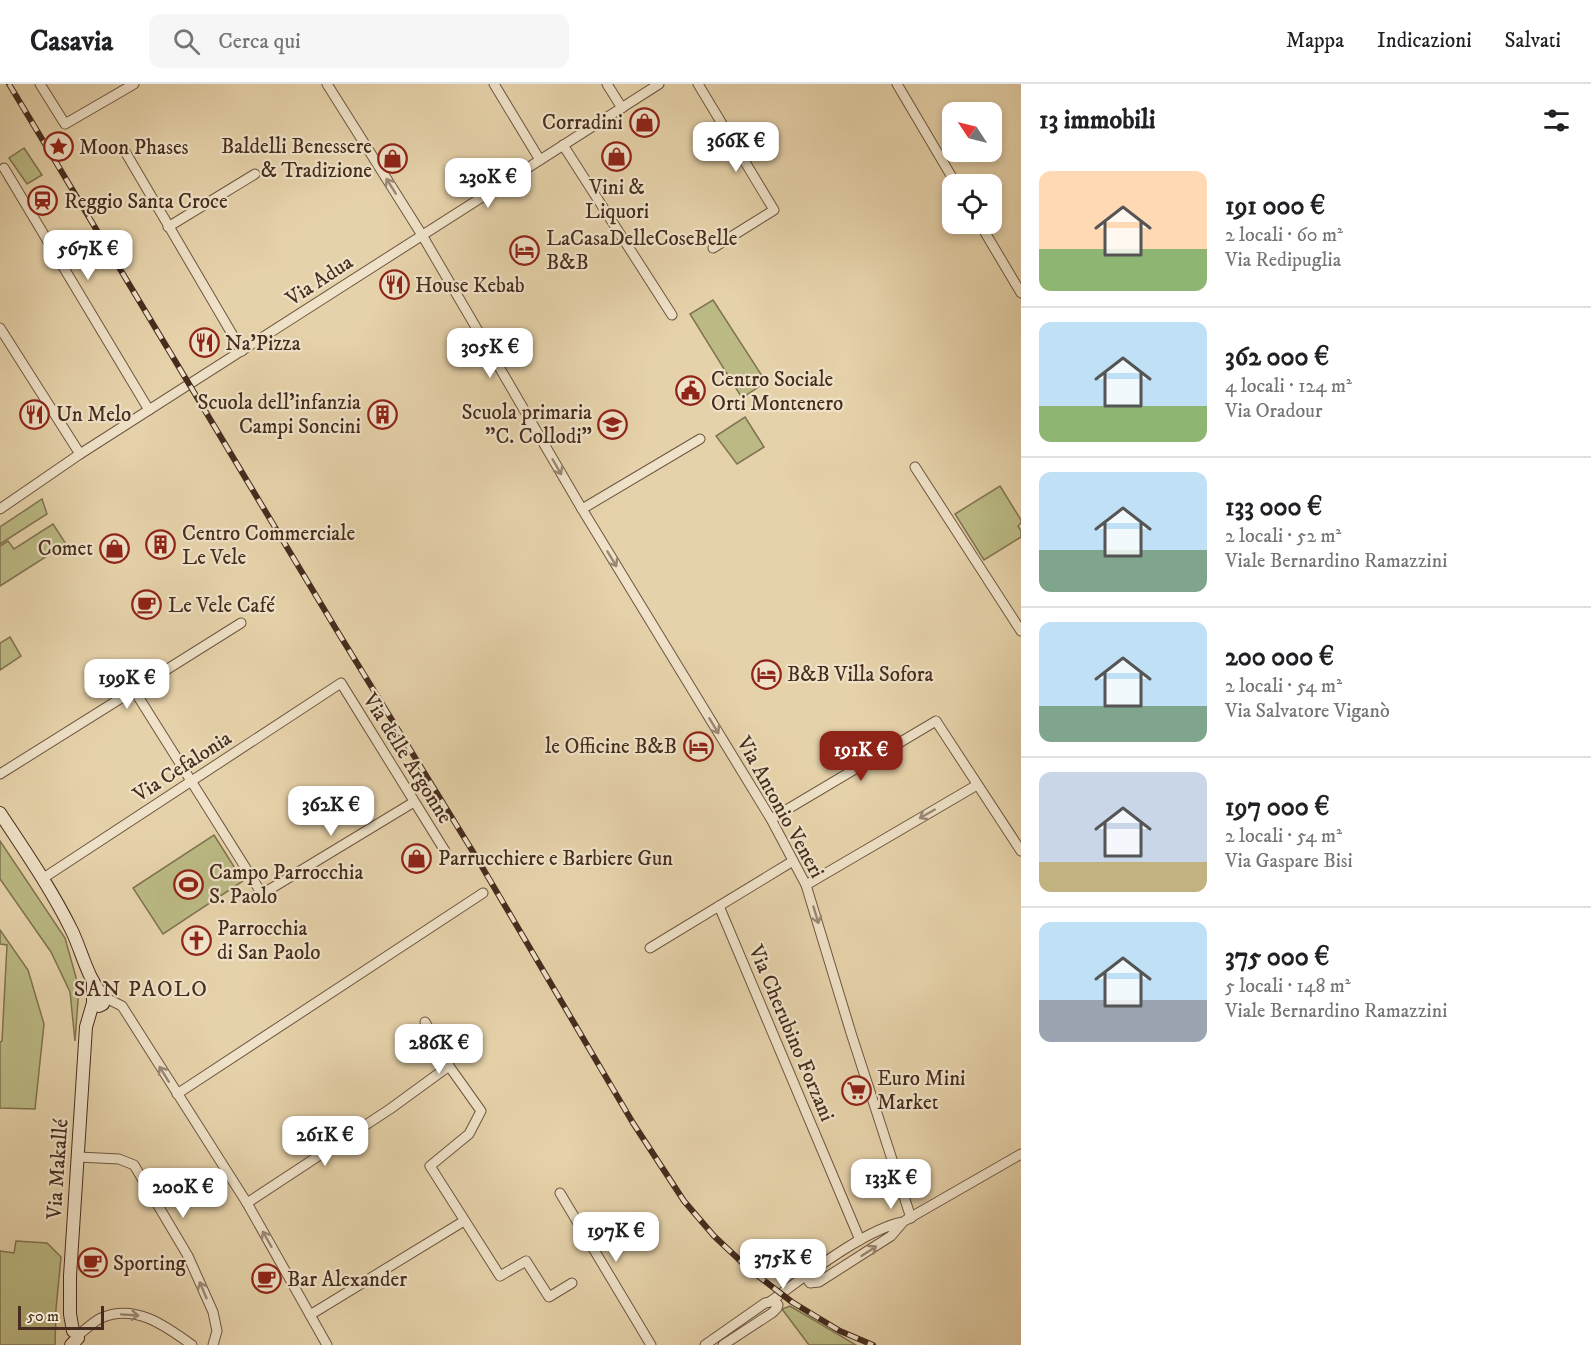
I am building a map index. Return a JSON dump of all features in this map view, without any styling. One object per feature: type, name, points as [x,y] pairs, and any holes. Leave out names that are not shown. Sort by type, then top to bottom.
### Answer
[{"type":"street","points":[[40,84],[65,124],[134,84]]},
{"type":"street","name":"Via Antonio Veneri","points":[[327,84],[422,236],[582,509],[771,819],[806,885],[907,1220]]},
{"type":"street","points":[[494,84],[540,160]]},
{"type":"street","points":[[607,84],[622,108]]},
{"type":"street","name":"Via Adua","points":[[0,509],[80,454],[659,84]]},
{"type":"street","points":[[698,84],[774,210],[714,248]]},
{"type":"street","points":[[897,84],[950,174]]},
{"type":"street","points":[[563,145],[672,315]]},
{"type":"street","points":[[123,148],[242,351]]},
{"type":"street","points":[[3,168],[149,410]]},
{"type":"street","points":[[168,227],[255,174]]},
{"type":"street","points":[[986,234],[1021,293]]},
{"type":"street","points":[[0,328],[80,454]]},
{"type":"street","points":[[582,509],[700,439]]},
{"type":"street","points":[[915,467],[1021,631]]},
{"type":"street","points":[[0,774],[241,623]]},
{"type":"street","name":"Via Cefalonia","points":[[42,879],[341,683]]},
{"type":"street","name":"Via delle Argonne","points":[[341,683],[445,851]]},
{"type":"street","points":[[134,690],[262,894],[414,802]]},
{"type":"street","points":[[771,819],[936,721],[1021,851]]},
{"type":"street","points":[[806,885],[977,785]]},
{"type":"street","points":[[0,813],[72,931],[99,998],[122,1006],[247,1203],[327,1345]]},
{"type":"street","points":[[650,948],[793,861]]},
{"type":"street","points":[[177,1094],[483,893]]},
{"type":"street","name":"Via Cherubino Forzani","points":[[719,906],[860,1240]]},
{"type":"street","name":"Via Makallé","points":[[70,1339],[72,1241],[86,1027],[99,998]]},
{"type":"street","points":[[425,1022],[449,1066],[481,1111],[469,1134],[430,1166],[500,1276],[526,1262],[549,1298],[572,1283]]},
{"type":"street","points":[[247,1203],[390,1109],[449,1066]]},
{"type":"street","points":[[812,1272],[808,1276],[810,1283],[819,1282],[891,1236],[907,1220],[1021,1154]]},
{"type":"street","points":[[78,1157],[119,1159],[134,1165],[189,1256],[213,1312],[218,1331],[213,1345]]},
{"type":"street","points":[[560,1193],[651,1345]]},
{"type":"street","points":[[705,1345],[860,1240],[889,1224],[907,1220]]},
{"type":"street","points":[[310,1315],[464,1221]]},
{"type":"street","points":[[723,1345],[777,1308],[775,1301],[771,1301]]},
{"type":"street","points":[[70,1339],[100,1318],[117,1314],[146,1316],[165,1324],[192,1345]]},
{"type":"shaded area","points":[[24,148],[42,175],[27,184],[9,158]]},
{"type":"shaded area","points":[[713,300],[766,382],[742,398],[690,314]]},
{"type":"shaded area","points":[[745,417],[764,447],[737,464],[716,436]]},
{"type":"shaded area","points":[[1000,486],[1021,520],[1018,526],[1021,537],[984,560],[955,514]]},
{"type":"shaded area","points":[[42,499],[47,514],[0,544],[0,527]]},
{"type":"shaded area","points":[[53,524],[66,544],[0,586],[0,546],[8,541],[14,549]]},
{"type":"shaded area","points":[[10,637],[21,656],[0,670],[0,643]]},
{"type":"shaded area","name":"Campo Parrocchia S. Paolo","points":[[214,835],[243,881],[163,934],[133,888]]},
{"type":"shaded area","points":[[0,841],[65,938],[79,988],[75,1041],[70,992],[51,952],[0,879]]},
{"type":"shaded area","points":[[0,930],[28,970],[44,1024],[35,1109],[0,1108],[0,1042],[2,1041],[7,945],[0,944]]},
{"type":"shaded area","points":[[16,1241],[47,1243],[61,1257],[55,1345],[0,1345],[0,1251],[14,1253]]},
{"type":"shaded area","points":[[790,1306],[856,1345],[809,1345],[782,1309]]},
{"type":"railway","points":[[9,84],[336,629],[478,860],[633,1123],[684,1201],[714,1236],[749,1269],[792,1302],[840,1331],[873,1345]]},
{"type":"place","name":"Corradini","points":[[644,122]]},
{"type":"place","name":"Moon Phases","points":[[58,147]]},
{"type":"place","name":"Vini & Liquori","points":[[617,156]]},
{"type":"place","name":"Baldelli Benessere & Tradizione","points":[[393,158]]},
{"type":"place","name":"Reggio Santa Croce","points":[[43,201]]},
{"type":"place","name":"LaCasaDelleCoseBelle B&B","points":[[525,250]]},
{"type":"place","name":"House Kebab","points":[[394,285]]},
{"type":"place","name":"Na'Pizza","points":[[204,343]]},
{"type":"place","name":"Centro Sociale Orti Montenero","points":[[690,391]]},
{"type":"place","name":"Un Melo","points":[[35,414]]},
{"type":"place","name":"Scuola dell'infanzia Campi Soncini","points":[[382,414]]},
{"type":"place","name":"Scuola primaria \"C. Collodi\"","points":[[613,424]]},
{"type":"place","name":"Centro Commerciale Le Vele","points":[[161,545]]},
{"type":"place","name":"Comet","points":[[114,548]]},
{"type":"place","name":"Le Vele Café","points":[[147,605]]},
{"type":"place","name":"B&B Villa Sofora","points":[[766,674]]},
{"type":"place","name":"le Officine B&B","points":[[698,746]]},
{"type":"place","name":"Parrucchiere e Barbiere Gun","points":[[417,858]]},
{"type":"place","name":"Campo Parrocchia S. Paolo","points":[[188,884]]},
{"type":"place","name":"Parrocchia di San Paolo","points":[[196,940]]},
{"type":"place","name":"Euro Mini Market","points":[[856,1090]]},
{"type":"place","name":"Sporting","points":[[92,1263]]},
{"type":"place","name":"Bar Alexander","points":[[266,1279]]},
{"type":"district","name":"SAN PAOLO","points":[[141,988]]}]
